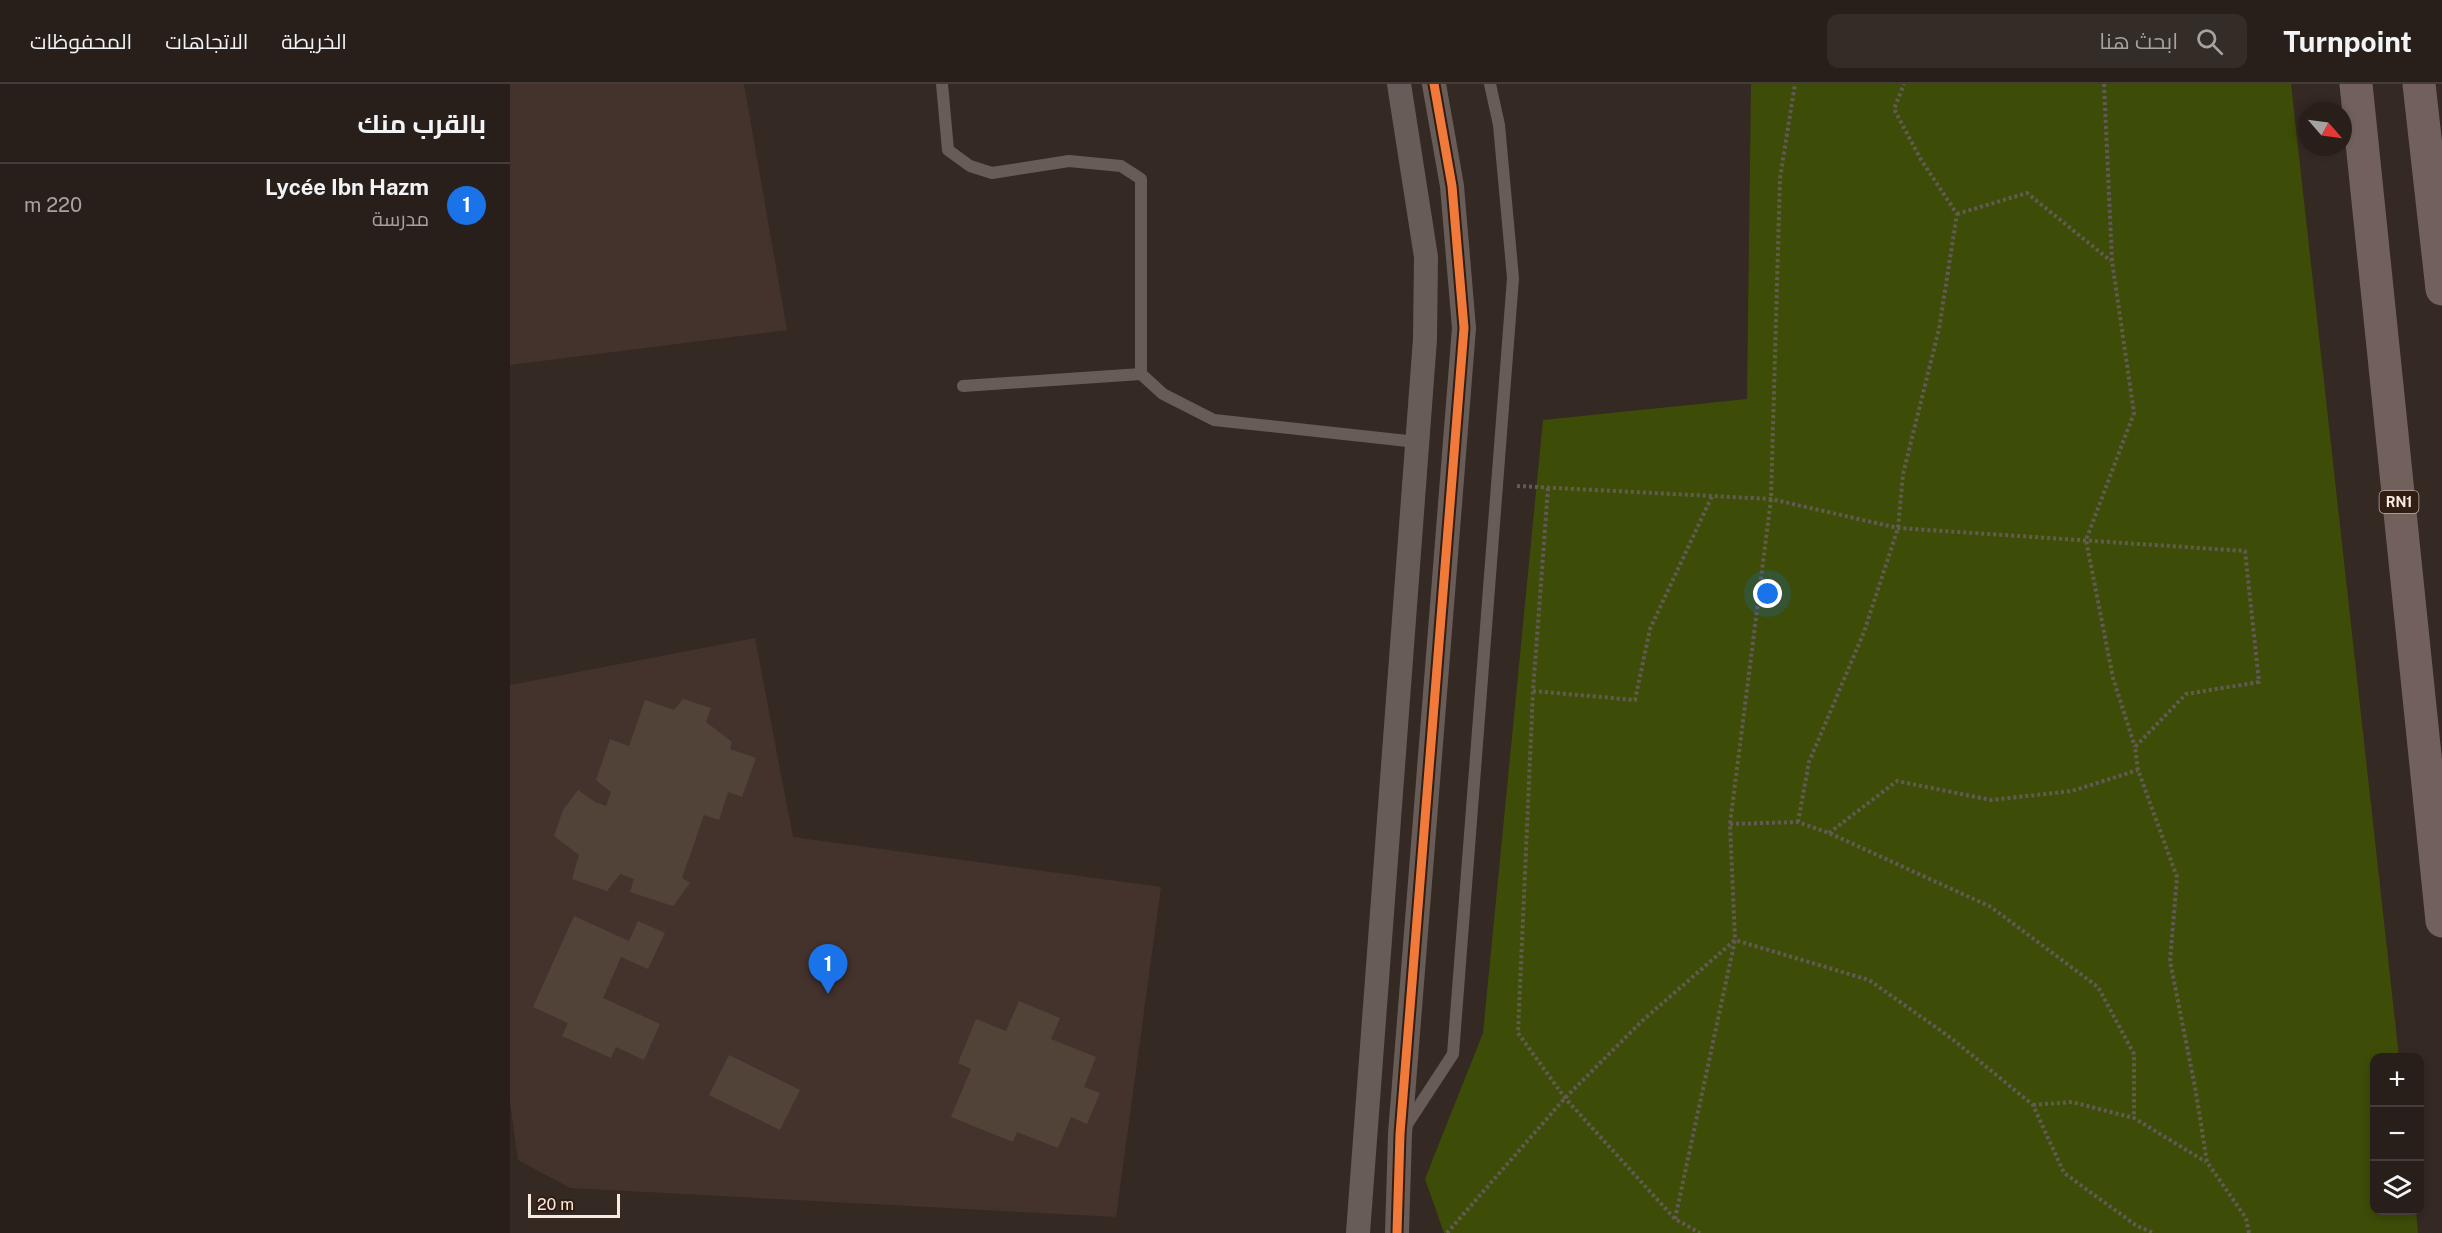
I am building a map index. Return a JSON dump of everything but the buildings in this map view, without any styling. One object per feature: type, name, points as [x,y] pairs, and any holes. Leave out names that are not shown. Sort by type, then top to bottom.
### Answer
[{"type":"highway","name":"RN1","points":[[2356,84],[2442,921]]},
{"type":"highway","points":[[2419,84],[2442,289]]},
{"type":"street","points":[[1358,1233],[1425,339],[1426,257],[1399,84]]},
{"type":"street","points":[[1397,1233],[1400,1134],[1464,328],[1452,186],[1434,84]]},
{"type":"street","points":[[1420,412],[1456,423]]},
{"type":"lane","points":[[942,84],[948,150],[970,166],[992,173],[1069,161],[1121,166],[1141,179],[1142,374],[1163,394],[1214,420],[1417,442]]},
{"type":"lane","points":[[1400,1134],[1453,1054],[1513,278],[1499,125],[1490,84]]},
{"type":"lane","points":[[963,386],[1142,374]]},
{"type":"path","points":[[1674,1219],[1735,940],[1730,824],[1771,499],[1780,178],[1795,84]]},
{"type":"path","points":[[1798,822],[1809,762],[1864,632],[1898,528],[1903,474],[1940,328],[1957,214],[1920,158],[1894,109],[1904,84]]},
{"type":"path","points":[[2104,84],[2112,261],[2134,413],[2086,540],[2113,678],[2135,747],[2138,770],[2177,877],[2170,961],[2207,1162]]},
{"type":"path","points":[[1957,214],[2027,193],[2112,261]]},
{"type":"path","points":[[1498,485],[1771,499],[1898,528],[2245,551],[2259,682],[2186,694],[2135,747]]},
{"type":"path","points":[[1548,488],[1533,691],[1518,1033],[1565,1098],[1674,1219],[1700,1233]]},
{"type":"path","points":[[1533,691],[1635,700],[1650,629],[1712,496]]},
{"type":"path","points":[[1829,832],[1898,781],[1991,800],[2072,791],[2138,770]]},
{"type":"path","points":[[1730,824],[1798,822],[1829,832],[1991,908],[2098,987],[2134,1054],[2134,1118]]},
{"type":"path","points":[[1447,1233],[1565,1098],[1642,1021],[1735,940]]},
{"type":"path","points":[[1735,940],[1869,980],[1951,1038],[2033,1105],[2064,1173],[2137,1226],[2154,1233]]},
{"type":"path","points":[[2033,1105],[2072,1102],[2134,1118],[2207,1162],[2246,1218],[2249,1233]]},
{"type":"shaded area","points":[[510,84],[744,84],[787,330],[510,365]]},
{"type":"shaded area","points":[[755,638],[793,837],[1161,887],[1116,1217],[570,1188],[518,1160],[510,1102],[510,685]]},
{"type":"green space","points":[[1751,84],[2291,84],[2399,1053],[2370,1053],[2370,1215],[2416,1215],[2418,1233],[1444,1233],[1425,1179],[1483,1033],[1543,420],[1747,399]]},
{"type":"cycle path","points":[[1397,1233],[1400,1134],[1464,328],[1452,186],[1434,84]]},
{"type":"place","name":"Lycée Ibn Hazm","points":[[828,994]]}]
